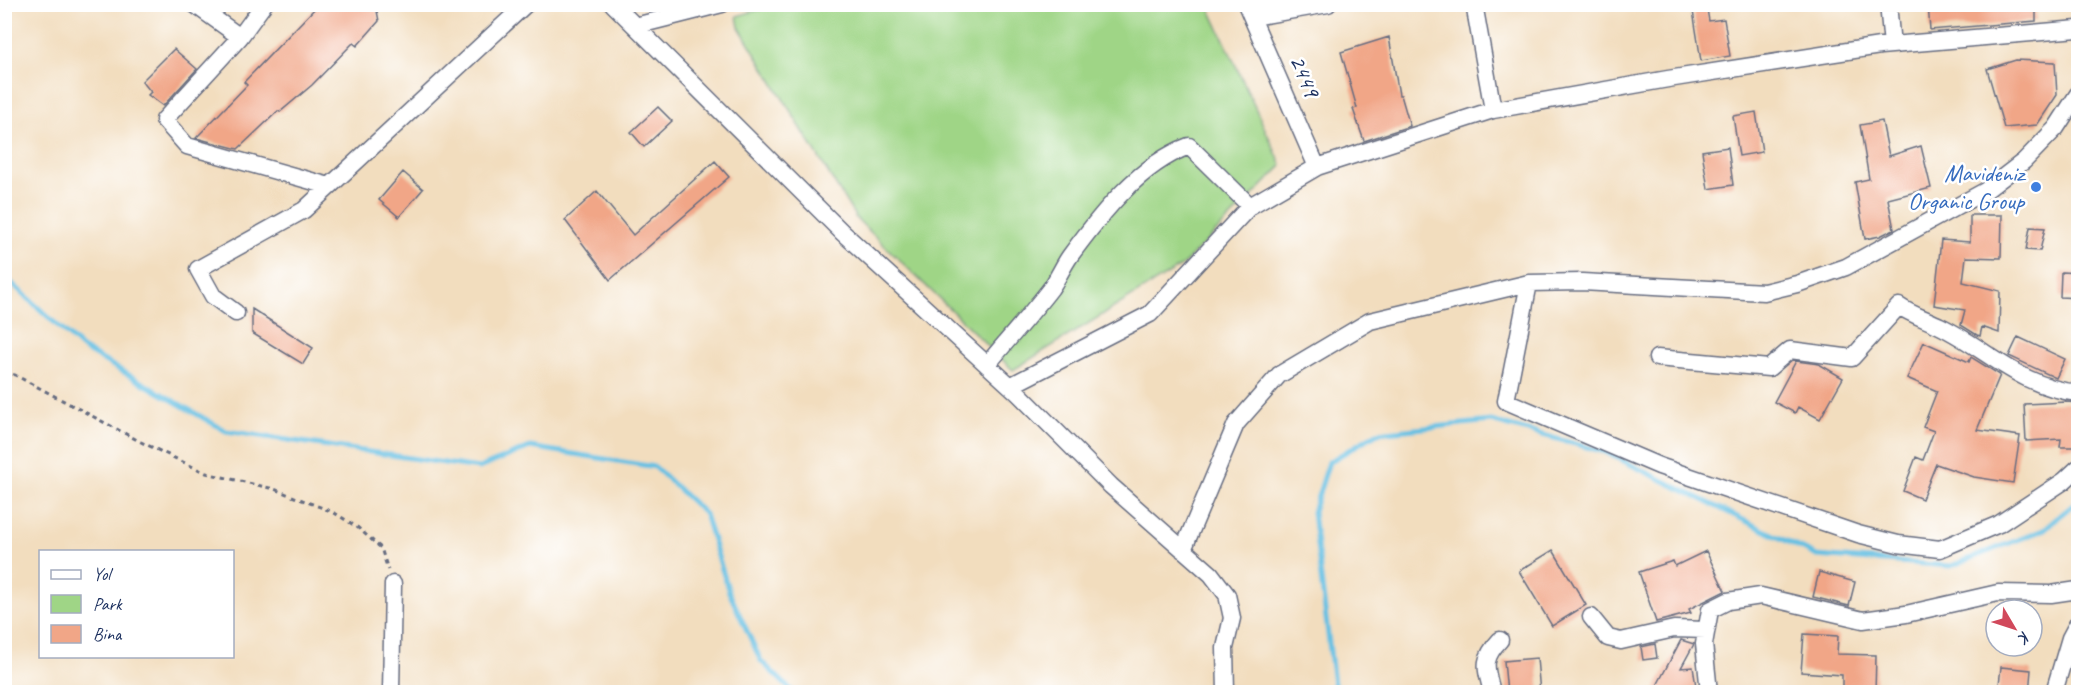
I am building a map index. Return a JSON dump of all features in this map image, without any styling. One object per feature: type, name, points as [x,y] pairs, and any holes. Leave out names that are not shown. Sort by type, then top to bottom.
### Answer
[{"type":"street","points":[[194,4],[240,37]]},
{"type":"street","points":[[264,4],[240,37],[164,120],[188,146],[329,186]]},
{"type":"street","points":[[236,313],[213,296],[198,269],[304,210],[526,4]]},
{"type":"street","points":[[612,4],[843,233],[1010,386],[1111,486],[1211,574],[1227,595],[1232,618],[1225,648],[1226,693]]},
{"type":"street","points":[[635,26],[722,4]]},
{"type":"street","points":[[1250,11],[1328,4]]},
{"type":"street","points":[[1474,4],[1493,110]]},
{"type":"street","points":[[1888,4],[1892,45]]},
{"type":"street","name":"2449","points":[[1250,11],[1317,167]]},
{"type":"street","points":[[1010,386],[1150,314],[1250,206],[1317,167],[1493,110],[1668,79],[1892,45],[2079,29]]},
{"type":"street","points":[[1183,550],[1236,424],[1278,375],[1370,321],[1529,283],[1582,282],[1764,292],[1816,277],[1846,267],[1985,192],[2024,161],[2055,128],[2079,94]]},
{"type":"street","points":[[987,365],[1053,285],[1070,257],[1110,208],[1144,172],[1175,151],[1190,146],[1250,206]]},
{"type":"street","points":[[1529,283],[1506,401],[1659,466],[1858,534],[1898,544],[1940,549],[1999,524],[2064,481],[2079,468]]},
{"type":"street","points":[[1657,358],[1769,368],[1790,350],[1852,358],[1899,306],[1918,318],[1941,326],[2021,377],[2079,393]]},
{"type":"street","points":[[391,693],[393,584]]},
{"type":"street","points":[[1709,693],[1704,644],[1710,610],[1728,601],[1761,596],[1863,620],[1906,614],[1998,593],[2051,594],[2079,590]]},
{"type":"street","points":[[1591,617],[1608,638],[1621,641],[1674,629],[1706,630]]},
{"type":"street","points":[[2054,693],[2070,638],[2079,623]]},
{"type":"street","points":[[1492,693],[1486,667],[1487,654],[1500,640]]},
{"type":"path","points":[[4,373],[15,375],[141,442],[206,473],[274,489],[333,512],[357,527],[381,548],[393,584]]},
{"type":"green space","points":[[778,4],[1208,5],[1282,166],[1183,265],[1013,370],[856,218],[739,27],[737,16]]},
{"type":"building","points":[[319,4],[369,4],[377,11],[379,21],[357,46],[353,43],[312,85],[280,112],[278,111],[238,149],[196,138],[247,85],[244,82]]},
{"type":"building","points":[[1928,4],[2036,4],[2036,21],[1930,30]]},
{"type":"building","points":[[1707,9],[1709,21],[1724,19],[1730,56],[1701,61],[1693,11]]},
{"type":"building","points":[[1389,37],[1399,95],[1401,95],[1410,126],[1364,141],[1353,109],[1357,108],[1341,52]]},
{"type":"building","points":[[174,49],[197,69],[163,106],[148,95],[151,92],[142,81]]},
{"type":"building","points":[[2016,60],[2055,62],[2057,95],[2037,125],[2004,128],[1987,69]]},
{"type":"building","points":[[658,107],[672,121],[644,147],[631,132]]},
{"type":"building","points":[[1756,112],[1762,152],[1739,156],[1733,116]]},
{"type":"building","points":[[1882,121],[1889,156],[1921,146],[1931,188],[1888,199],[1894,229],[1880,236],[1865,239],[1855,182],[1869,179],[1860,125]]},
{"type":"building","points":[[1728,147],[1733,185],[1708,189],[1702,151]]},
{"type":"building","points":[[715,161],[729,177],[610,280],[565,220],[597,191],[633,235]]},
{"type":"building","points":[[403,172],[423,189],[399,217],[379,200]]},
{"type":"building","points":[[1970,215],[2002,215],[2001,258],[1966,257],[1963,282],[2000,291],[1999,333],[1982,327],[1980,336],[1977,335],[1961,325],[1965,310],[1934,305],[1941,240],[1970,242]]},
{"type":"building","points":[[2030,227],[2045,228],[2040,251],[2026,250]]},
{"type":"building","points":[[2061,272],[2079,273],[2079,298],[2060,297]]},
{"type":"building","points":[[252,309],[313,348],[303,364],[252,333]]},
{"type":"building","points":[[2018,337],[2065,359],[2056,378],[2009,356]]},
{"type":"building","points":[[1924,342],[1969,362],[1971,357],[2000,375],[1977,430],[2020,436],[2013,483],[1974,477],[1936,464],[1922,499],[1903,491],[1916,457],[1923,460],[1934,431],[1923,427],[1937,391],[1907,378]]},
{"type":"building","points":[[1796,361],[1819,364],[1843,378],[1820,419],[1798,407],[1795,413],[1774,402]]},
{"type":"building","points":[[2079,403],[2079,447],[2060,447],[2061,439],[2026,441],[2024,404]]},
{"type":"building","points":[[1553,550],[1586,605],[1552,626],[1519,571]]},
{"type":"building","points":[[1706,551],[1725,591],[1689,609],[1691,613],[1656,622],[1639,572],[1673,561],[1675,566]]},
{"type":"building","points":[[1819,572],[1855,582],[1849,606],[1813,597]]},
{"type":"building","points":[[1804,634],[1838,636],[1837,654],[1876,655],[1875,693],[1842,693],[1842,675],[1801,672]]},
{"type":"building","points":[[1681,640],[1694,644],[1681,668],[1693,667],[1697,693],[1653,693]]},
{"type":"building","points":[[1655,644],[1657,658],[1643,660],[1641,647]]},
{"type":"building","points":[[1537,658],[1540,693],[1507,693],[1504,661]]},
{"type":"building","points":[[2001,667],[2031,670],[2029,693],[1998,693]]},
{"type":"waterway","points":[[4,276],[82,348],[226,431],[479,468],[530,447],[655,467],[705,514],[729,592],[761,661],[793,692]]},
{"type":"waterway","points":[[1335,692],[1313,512],[1329,462],[1377,433],[1491,421],[1605,452],[1817,556],[1951,566],[2043,530],[2078,501]]},
{"type":"place","name":"Mavideniz Organic Group","points":[[2036,187]]}]
